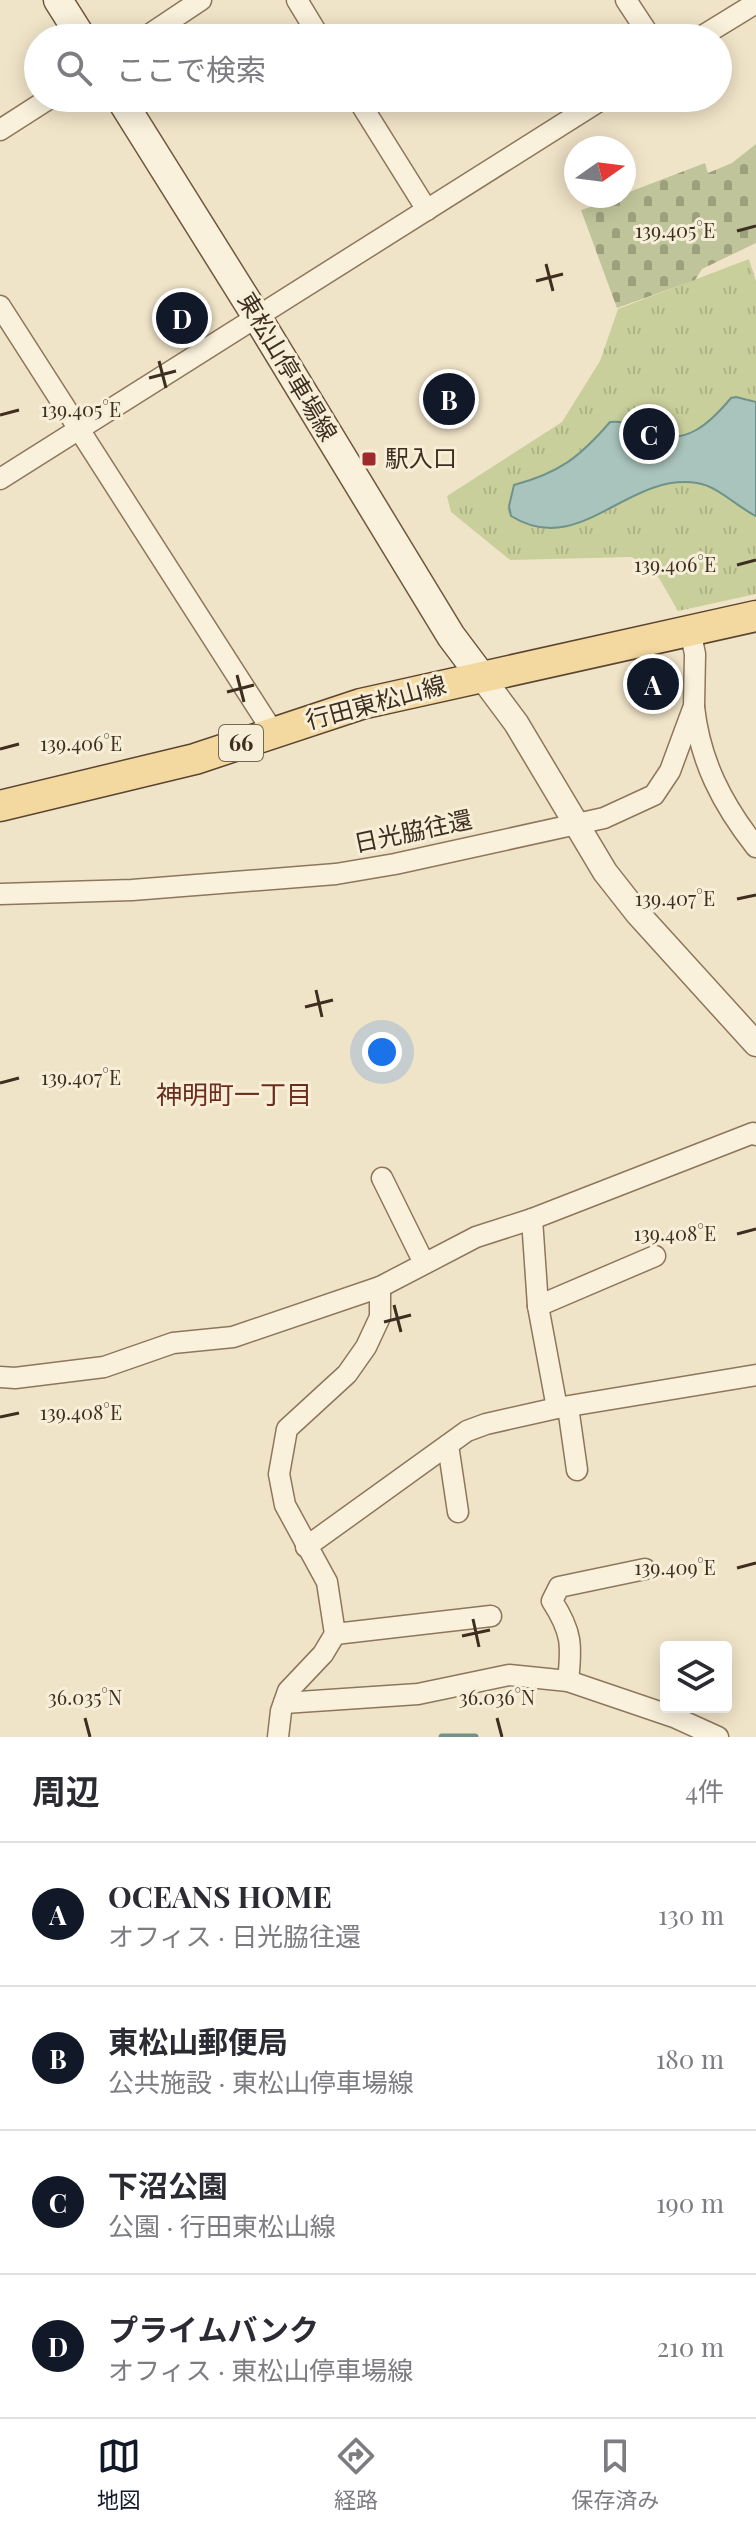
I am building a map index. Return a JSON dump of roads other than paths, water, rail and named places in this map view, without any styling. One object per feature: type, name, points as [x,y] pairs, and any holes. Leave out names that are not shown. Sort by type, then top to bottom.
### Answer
[{"type":"main road","points":[[58,0],[73,24]]},
{"type":"main road","name":"東松山停車場線","points":[[129,112],[451,636],[481,676]]},
{"type":"main road","name":"行田東松山線","points":[[0,806],[195,759],[361,704],[756,616]]},
{"type":"street","points":[[165,24],[201,0]]},
{"type":"street","points":[[297,0],[312,24]]},
{"type":"street","points":[[626,0],[642,24]]},
{"type":"street","points":[[722,24],[756,3]]},
{"type":"street","points":[[0,130],[28,112]]},
{"type":"street","points":[[366,112],[427,210]]},
{"type":"street","points":[[0,479],[582,112]]},
{"type":"street","points":[[0,306],[273,732]]},
{"type":"street","name":"日光脇往還","points":[[0,894],[132,890],[336,874],[446,854],[604,818],[654,795],[670,771],[694,706],[695,654],[690,630]]},
{"type":"street","points":[[481,676],[516,723],[605,872],[638,914],[756,1044]]},
{"type":"street","points":[[694,706],[701,748],[712,780],[756,847]]},
{"type":"street","points":[[0,1377],[15,1378],[104,1367],[173,1343],[233,1337],[380,1287],[476,1237],[532,1219],[753,1133],[756,1135]]},
{"type":"street","points":[[382,1178],[424,1263]]},
{"type":"street","points":[[532,1219],[538,1306],[577,1470]]},
{"type":"street","points":[[538,1306],[655,1256]]},
{"type":"street","points":[[278,1737],[288,1691],[323,1654],[335,1634],[327,1582],[285,1505],[279,1474],[287,1429],[347,1374],[366,1347],[380,1317],[380,1287]]},
{"type":"street","points":[[306,1547],[467,1431],[562,1407],[756,1375]]},
{"type":"street","points":[[448,1445],[458,1512]]},
{"type":"street","points":[[568,1681],[571,1651],[566,1623],[552,1601],[559,1587],[645,1569]]},
{"type":"street","points":[[335,1634],[491,1616]]},
{"type":"street","points":[[284,1703],[418,1694],[509,1675],[568,1681],[660,1708]]},
{"type":"street","points":[[677,1713],[718,1737]]},
{"type":"water","points":[[731,398],[756,402],[756,516],[705,485],[672,483],[648,490],[582,522],[559,527],[536,526],[511,516],[509,506],[514,485],[544,475],[568,462],[610,422],[626,423],[651,433],[675,437],[697,430]]},
{"type":"waterway","points":[[442,1737],[475,1737]]},
{"type":"place","name":"プライムバンク","points":[[182,318]]},
{"type":"place","name":"東松山郵便局","points":[[449,399]]},
{"type":"place","name":"下沼公園","points":[[649,434]]},
{"type":"place","name":"駅入口","points":[[369,459]]},
{"type":"place","name":"OCEANS HOME","points":[[653,684]]},
{"type":"district","name":"神明町一丁目","points":[[234,1095]]}]
